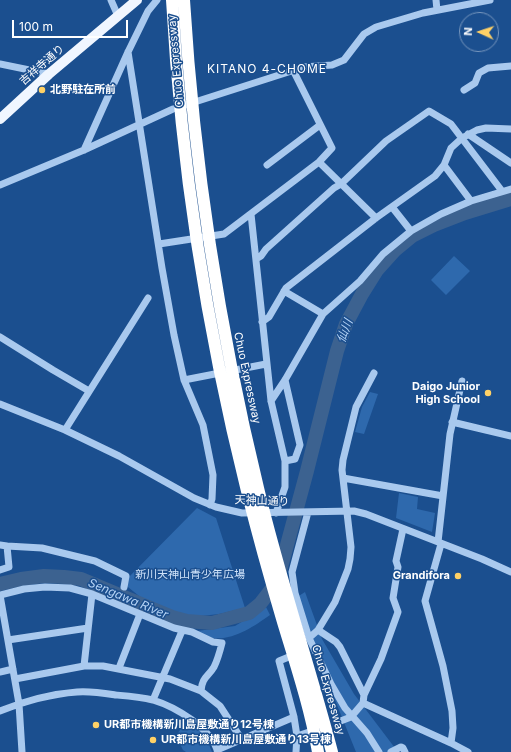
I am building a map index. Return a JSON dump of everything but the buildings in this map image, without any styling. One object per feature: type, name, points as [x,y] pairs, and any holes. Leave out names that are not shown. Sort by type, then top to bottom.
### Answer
[{"type":"highway","name":"Chuo Expressway","points":[[172,0],[188,176],[211,325],[225,397],[247,491],[272,583],[305,674],[320,705],[332,752]]},
{"type":"highway","name":"Chuo Expressway","points":[[184,0],[191,99],[201,184],[224,336],[247,441],[305,674],[310,715],[318,752]]},
{"type":"highway","points":[[320,705],[329,752]]},
{"type":"highway","points":[[320,705],[338,752]]},
{"type":"main road","name":"吉祥寺通り","points":[[2,115],[137,0]]},
{"type":"street","points":[[111,0],[118,16]]},
{"type":"street","points":[[84,150],[128,52],[148,11],[157,0]]},
{"type":"street","points":[[436,0],[437,10]]},
{"type":"street","points":[[0,186],[84,150],[173,109],[293,70],[304,67],[332,65],[340,62],[344,60],[364,34],[376,27],[437,10],[490,0]]},
{"type":"street","points":[[128,52],[174,335],[184,380],[203,425],[214,475],[210,505]]},
{"type":"street","points":[[0,64],[50,74]]},
{"type":"street","points":[[464,90],[475,83],[479,73],[488,68],[511,66]]},
{"type":"street","points":[[159,244],[224,234],[319,162],[332,148],[293,70]]},
{"type":"street","points":[[256,259],[334,188],[341,184],[386,141],[428,111],[451,124],[502,192]]},
{"type":"street","points":[[267,165],[320,125]]},
{"type":"street","points":[[262,322],[269,317],[284,291],[298,278],[376,218],[435,176],[444,164],[451,148],[462,138],[468,134],[486,128],[511,129]]},
{"type":"street","points":[[468,134],[511,163]]},
{"type":"street","points":[[319,162],[376,218]]},
{"type":"street","points":[[444,164],[471,201]]},
{"type":"street","points":[[271,401],[285,380],[323,314],[360,281],[383,254],[411,231],[441,214],[471,201],[511,189]]},
{"type":"street","points":[[392,207],[411,231]]},
{"type":"street","points":[[251,214],[271,401],[285,461],[285,487],[276,513]]},
{"type":"street","points":[[284,291],[323,314]]},
{"type":"street","points":[[64,430],[148,298]]},
{"type":"street","points":[[0,338],[89,391]]},
{"type":"street","points":[[184,380],[266,364]]},
{"type":"street","points":[[309,638],[318,630],[334,602],[348,569],[351,547],[342,470],[343,460],[356,407],[374,373]]},
{"type":"street","points":[[285,380],[300,445],[295,458],[285,461]]},
{"type":"street","points":[[451,743],[453,728],[452,711],[443,666],[425,601],[440,543],[448,447],[462,380]]},
{"type":"street","name":"天神山通り","points":[[0,404],[64,430],[119,456],[210,505],[236,512],[285,513],[354,511],[366,514],[482,559],[511,572]]},
{"type":"street","points":[[452,422],[511,436]]},
{"type":"street","points":[[343,478],[443,496]]},
{"type":"street","points":[[306,512],[292,572],[295,594],[309,638],[331,684],[351,717],[367,733],[379,752]]},
{"type":"street","points":[[338,722],[351,717],[363,703],[364,695],[381,659],[398,612],[393,598],[398,567],[396,561],[403,529]]},
{"type":"street","points":[[0,570],[9,567],[3,545],[42,548],[95,561],[126,576],[124,587]]},
{"type":"street","points":[[22,752],[19,704],[0,595],[24,588],[70,588],[92,594],[182,631],[192,632],[213,642],[222,643],[219,655],[213,668],[204,680],[201,691]]},
{"type":"street","points":[[84,666],[92,594]]},
{"type":"street","points":[[119,668],[140,614]]},
{"type":"street","points":[[8,640],[88,628]]},
{"type":"street","points":[[318,630],[336,642],[340,647],[364,695]]},
{"type":"street","points":[[153,700],[182,631]]},
{"type":"street","points":[[296,752],[294,717],[279,661],[315,649]]},
{"type":"street","points":[[15,679],[84,666],[119,668],[163,677],[201,691],[220,706],[242,740]]},
{"type":"street","points":[[0,672],[13,669]]},
{"type":"street","points":[[0,711],[19,704],[55,695],[89,692],[100,692],[153,700],[184,715],[199,725],[212,739],[217,751],[294,717]]},
{"type":"street","points":[[363,703],[468,752]]},
{"type":"street","points":[[296,736],[310,732]]},
{"type":"street","points":[[391,752],[403,748],[406,752]]},
{"type":"green space","points":[[454,256],[470,271],[446,295],[431,280]]},
{"type":"green space","points":[[370,392],[378,394],[364,434],[355,432],[362,407]]},
{"type":"green space","points":[[399,493],[418,497],[417,509],[435,513],[432,532],[396,518]]},
{"type":"green space","name":"新川天神山青少年広場","points":[[197,508],[216,518],[245,608],[219,614],[183,618],[144,600],[123,583]]},
{"type":"green space","points":[[305,592],[322,639],[354,694],[398,752],[356,752],[294,599]]},
{"type":"green space","points":[[266,607],[270,615],[244,631],[234,635],[225,638],[215,638],[206,636],[197,631],[235,626]]},
{"type":"green space","points":[[186,721],[196,727],[208,741],[212,752],[186,752],[183,750],[176,736]]},
{"type":"waterway","name":"仙川","points":[[0,584],[44,576],[81,579],[172,617],[187,621],[212,623],[249,613],[260,604],[277,582],[337,351],[346,324],[377,270],[395,250],[412,236],[434,225],[465,213],[511,199]]},
{"type":"place","name":"北野駐在所前","points":[[42,90]]},
{"type":"place","name":"Daigo Junior High School","points":[[488,393]]},
{"type":"place","name":"Grandifora","points":[[458,576]]},
{"type":"place","name":"UR都市機構新川島屋敷通り12号棟","points":[[96,725]]},
{"type":"place","name":"UR都市機構新川島屋敷通り13号棟","points":[[153,740]]},
{"type":"district","name":"KITANO 4-CHOME","points":[[267,69]]},
{"type":"water label","name":"Sengawa River","points":[[128,599]]}]
